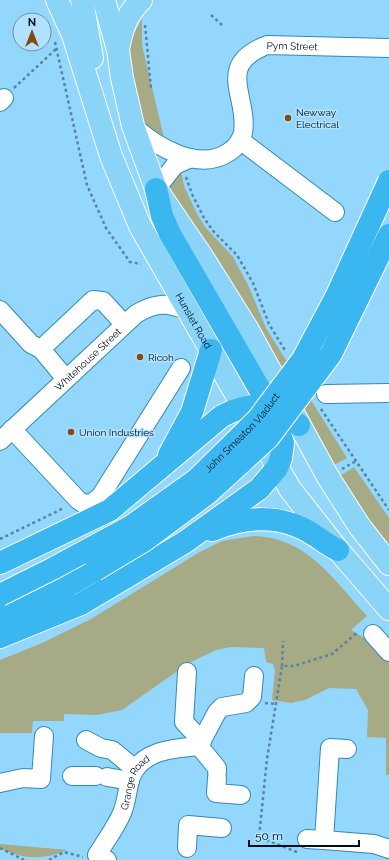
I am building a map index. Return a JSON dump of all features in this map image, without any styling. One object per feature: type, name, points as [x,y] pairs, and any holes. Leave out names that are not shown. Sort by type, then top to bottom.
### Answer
[{"type":"highway","name":"John Smeaton Viaduct","points":[[0,595],[130,527],[196,480],[258,419],[306,352],[336,297],[389,180]]},
{"type":"highway","points":[[0,638],[81,604],[185,542],[259,489],[277,468],[281,458],[283,443],[270,407],[170,234],[162,216],[156,189]]},
{"type":"highway","name":"John Smeaton Viaduct","points":[[0,618],[66,587],[145,540],[208,493],[268,438],[330,354],[389,235]]},
{"type":"highway","points":[[162,467],[192,412],[211,350]]},
{"type":"highway","points":[[0,563],[110,510],[222,416],[244,408],[270,407],[299,425]]},
{"type":"highway","points":[[185,542],[231,523],[275,519],[299,528],[338,550]]},
{"type":"main road","name":"Hunslet Road","points":[[57,0],[73,35],[124,190],[140,226],[290,489],[338,550],[389,609]]},
{"type":"main road","points":[[82,0],[107,140]]},
{"type":"main road","points":[[104,0],[118,50],[122,78],[133,126],[156,189],[178,219],[236,310],[264,358],[299,425],[344,502],[372,544],[389,564]]},
{"type":"main road","points":[[118,50],[122,28],[132,9],[139,2]]},
{"type":"street","name":"Pym Street","points":[[240,140],[243,134],[242,118],[237,93],[237,77],[241,62],[253,51],[267,46],[389,48]]},
{"type":"street","points":[[133,126],[157,144],[188,160]]},
{"type":"street","points":[[156,189],[175,165],[188,160],[222,156],[235,147],[240,140],[335,212]]},
{"type":"street","points":[[41,349],[93,300],[103,301],[124,324]]},
{"type":"street","name":"Whitehouse Street","points":[[6,435],[124,324],[147,307],[162,304],[187,310]]},
{"type":"street","points":[[0,310],[31,344],[41,349],[66,379]]},
{"type":"street","points":[[6,435],[81,502],[92,503],[100,498],[164,411],[181,368]]},
{"type":"street","points":[[323,401],[389,392]]},
{"type":"street","points":[[367,632],[389,652]]},
{"type":"street","points":[[187,672],[184,722],[209,759]]},
{"type":"street","points":[[241,795],[216,793],[209,759],[212,723],[217,712],[222,707],[246,703],[252,696],[254,676]]},
{"type":"street","points":[[0,783],[12,779],[42,779],[44,736]]},
{"type":"street","points":[[86,740],[101,748],[112,750],[133,775]]},
{"type":"street","points":[[347,749],[330,748],[316,840],[374,844],[389,849]]},
{"type":"street","name":"Grange Road","points":[[97,859],[121,814],[133,775],[157,753],[209,759]]},
{"type":"street","points":[[72,776],[133,775]]},
{"type":"street","points":[[186,856],[188,825],[222,828]]},
{"type":"path","points":[[139,2],[144,10],[151,88]]},
{"type":"path","points":[[211,15],[222,24]]},
{"type":"path","points":[[2,100],[56,49],[87,185],[106,228],[130,262]]},
{"type":"path","points":[[188,160],[187,183],[204,218],[214,232],[237,255],[252,283],[269,324],[287,354]]},
{"type":"path","points":[[323,401],[389,510]]},
{"type":"path","points":[[0,539],[81,502]]},
{"type":"path","points":[[282,666],[294,666],[332,654],[367,632]]},
{"type":"path","points":[[283,641],[282,666],[267,759],[259,837],[307,856],[316,840]]},
{"type":"path","points":[[0,848],[24,860]]},
{"type":"path","points":[[49,860],[64,852],[97,859]]},
{"type":"green space","points":[[142,18],[142,45],[165,142],[148,127],[139,113],[128,58],[131,40]]},
{"type":"green space","points":[[181,170],[184,186],[197,214],[205,227],[233,257],[248,285],[266,328],[347,458],[332,466],[170,191],[170,185]]},
{"type":"green space","points":[[354,467],[389,518],[389,551],[338,477]]},
{"type":"green space","points":[[253,536],[272,538],[289,544],[304,552],[318,562],[367,616],[351,630],[373,643],[389,661],[389,775],[386,775],[386,738],[367,737],[368,710],[356,689],[329,688],[305,700],[291,703],[272,700],[275,670],[273,664],[266,662],[264,648],[231,647],[216,650],[189,663],[122,710],[97,715],[64,714],[64,721],[33,721],[32,733],[0,733],[0,660],[42,643],[91,619],[198,553],[222,541]]},
{"type":"green space","points":[[0,844],[67,850],[50,856],[25,857],[0,848]]},
{"type":"place","name":"Newway Electrical","points":[[288,118]]},
{"type":"place","name":"Ricoh","points":[[140,357]]},
{"type":"place","name":"Union Industries","points":[[71,432]]}]
